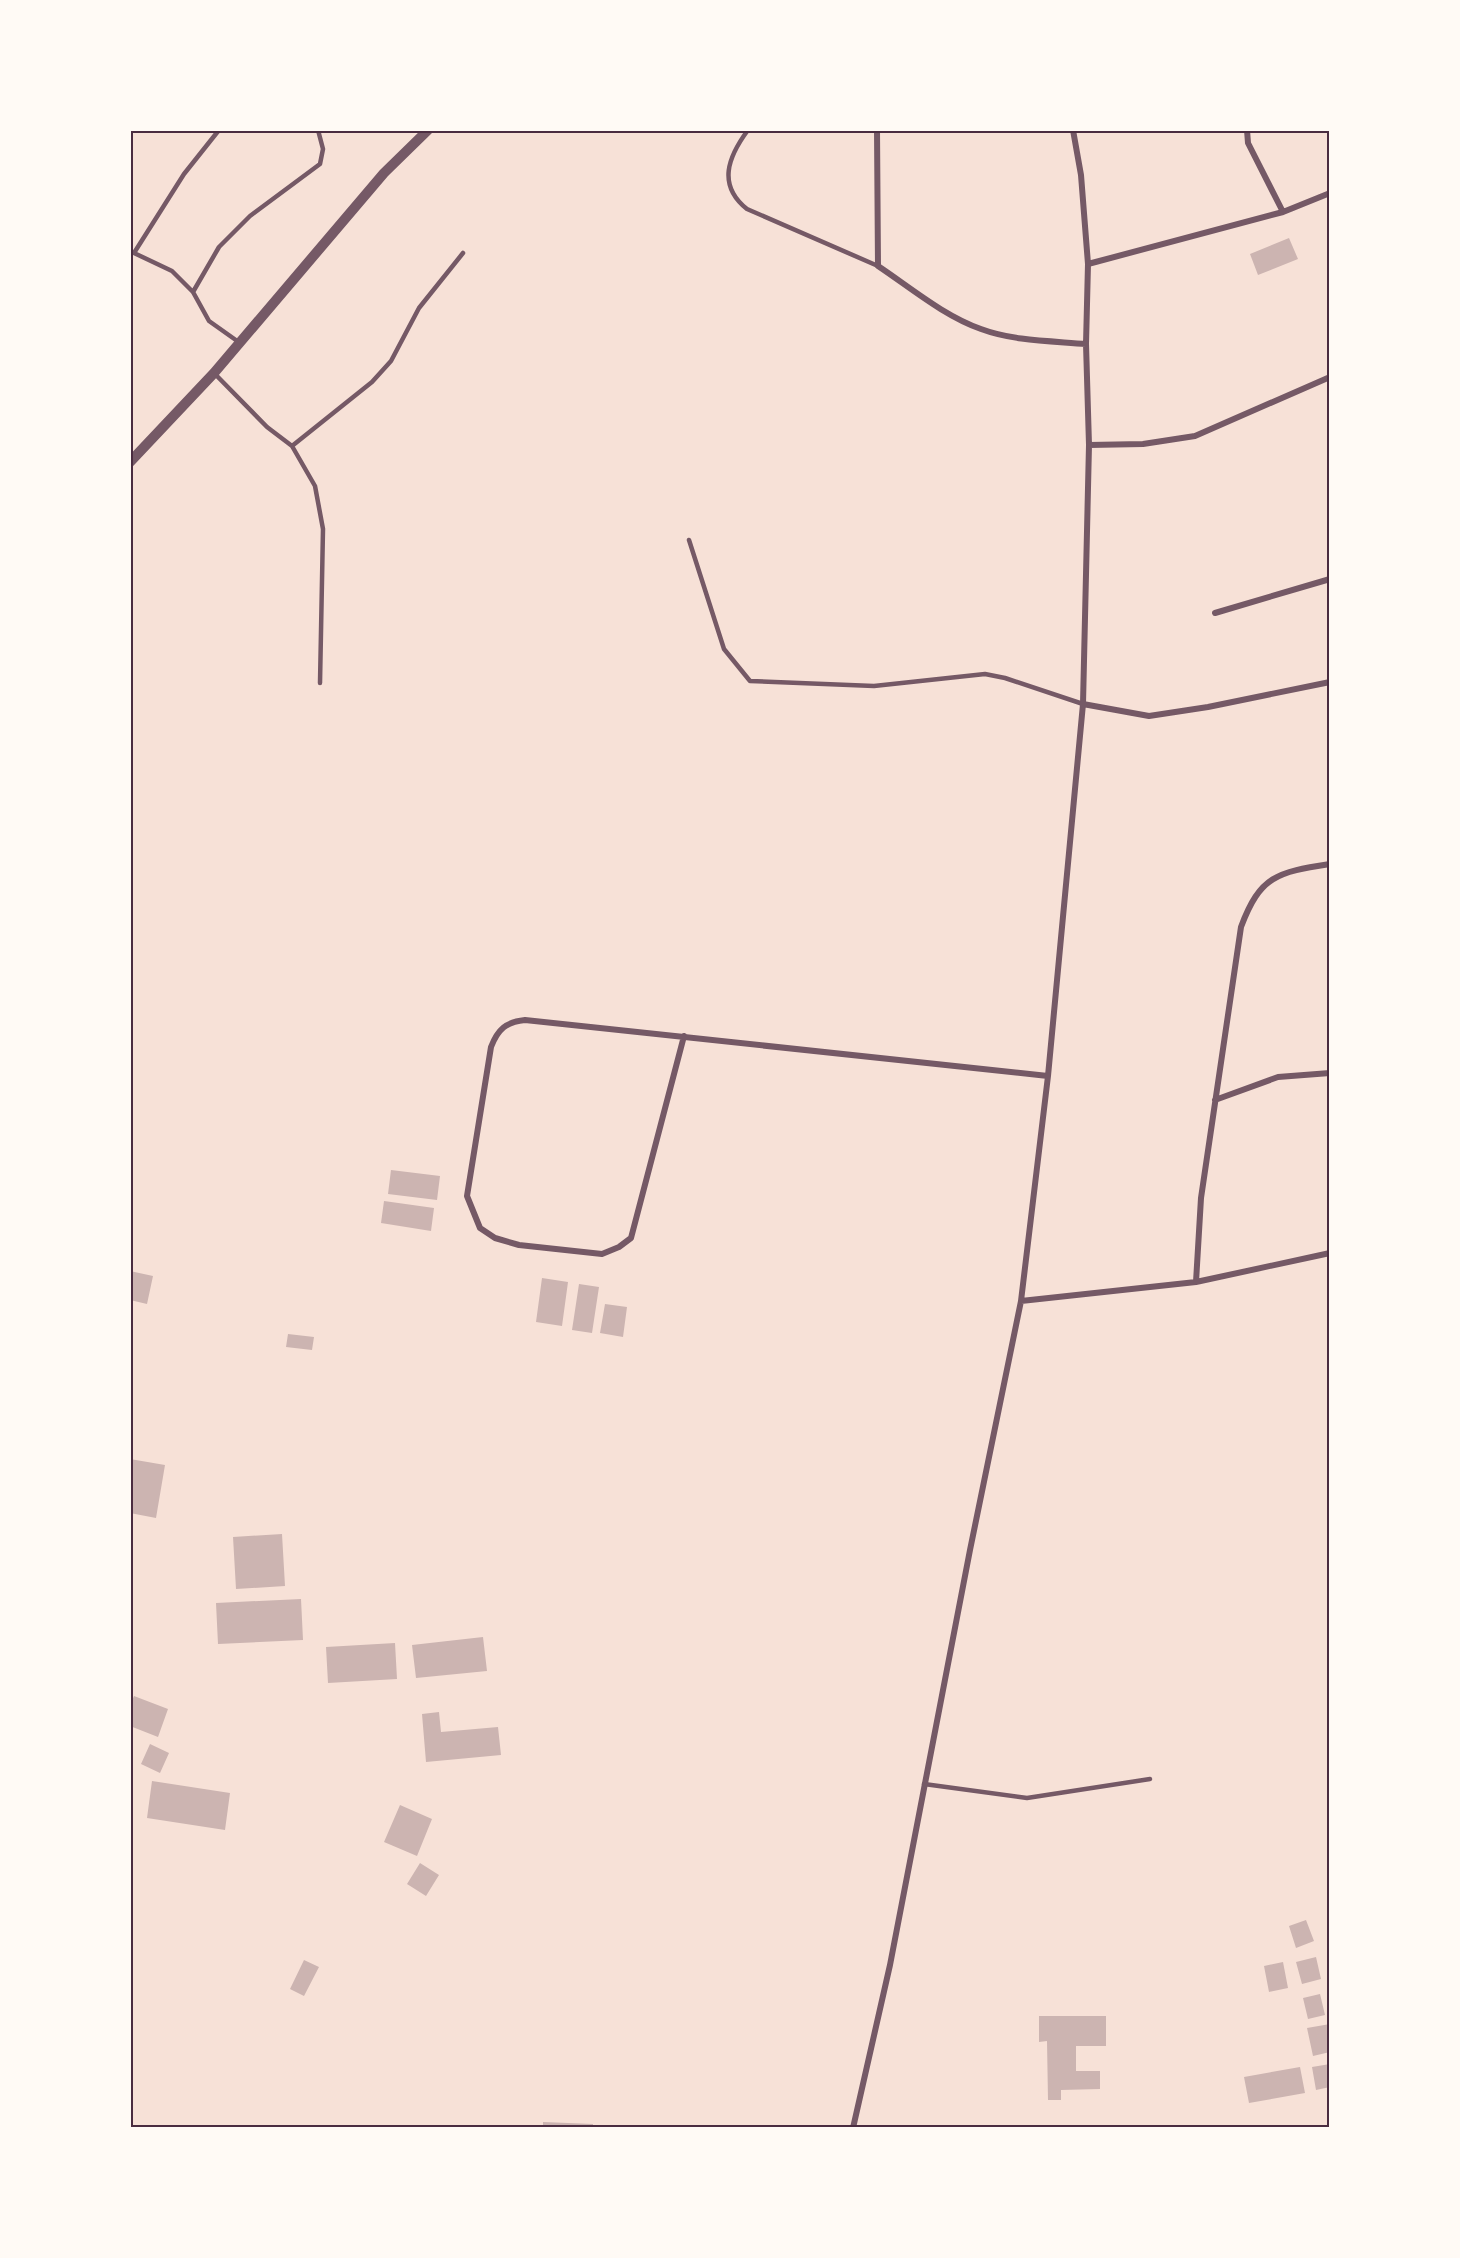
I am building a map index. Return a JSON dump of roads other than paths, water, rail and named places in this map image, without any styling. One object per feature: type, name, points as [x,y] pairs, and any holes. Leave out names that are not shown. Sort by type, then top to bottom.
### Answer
[{"type":"street","points":[[130,462],[214,373],[384,173],[428,130]]},
{"type":"street","points":[[877,130],[878,267],[962,321],[982,330],[1018,338],[1086,344]]},
{"type":"street","points":[[853,2127],[890,1965],[1021,1301],[1048,1076],[1083,704],[1089,445],[1086,344],[1088,264],[1081,175],[1073,130]]},
{"type":"street","points":[[1247,130],[1248,143],[1283,212]]},
{"type":"street","points":[[1088,264],[1283,212],[1329,193]]},
{"type":"street","points":[[1089,445],[1143,444],[1195,436],[1329,377]]},
{"type":"street","points":[[1215,613],[1329,579]]},
{"type":"street","points":[[1083,704],[1149,716],[1208,707],[1329,682]]},
{"type":"street","points":[[1196,1282],[1202,1198],[1241,927],[1251,898],[1272,878],[1303,868],[1329,864]]},
{"type":"street","points":[[684,1036],[631,1238],[619,1247],[602,1254],[519,1245],[495,1238],[480,1228],[467,1196],[491,1047],[497,1033],[510,1022],[525,1020],[684,1036],[1048,1076]]},
{"type":"street","points":[[1215,1100],[1278,1077],[1329,1073]]},
{"type":"street","points":[[1021,1301],[1196,1282],[1329,1253]]},
{"type":"lane","points":[[219,130],[184,174],[132,254],[172,271],[193,292],[209,321],[240,343]]},
{"type":"lane","points":[[193,292],[219,247],[250,216],[320,164],[322,149],[318,130]]},
{"type":"lane","points":[[748,130],[733,150],[729,166],[730,185],[735,199],[747,209],[878,267]]},
{"type":"lane","points":[[292,446],[372,382],[391,361],[419,308],[463,253]]},
{"type":"lane","points":[[214,373],[267,427],[292,446],[315,486],[323,529],[320,683]]},
{"type":"lane","points":[[689,540],[724,649],[750,681],[874,686],[985,674],[1005,678],[1083,704]]},
{"type":"lane","points":[[924,1784],[1027,1798],[1150,1779]]}]
